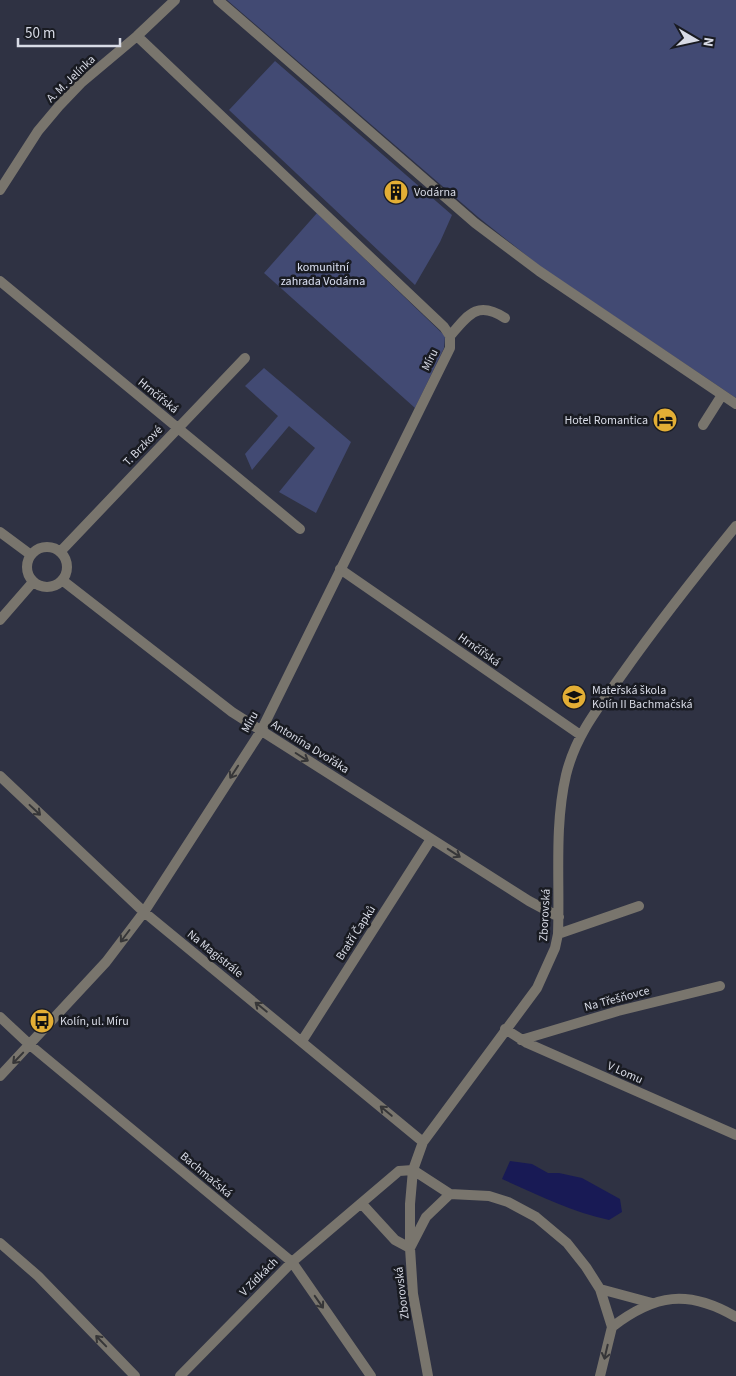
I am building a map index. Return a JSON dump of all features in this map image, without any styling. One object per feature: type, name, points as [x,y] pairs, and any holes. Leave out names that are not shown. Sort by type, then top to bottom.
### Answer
[{"type":"street","name":"A. M. Jelínka","points":[[0,190],[38,131],[59,106],[81,83],[137,36],[175,0]]},
{"type":"street","points":[[218,0],[475,223],[539,271],[736,404]]},
{"type":"street","points":[[137,36],[438,321],[450,336]]},
{"type":"street","name":"Hrnčířská","points":[[0,281],[300,529]]},
{"type":"street","name":"Míru","points":[[0,1076],[106,962],[144,912],[261,731],[450,348],[450,336],[466,316],[475,311],[493,310],[504,318]]},
{"type":"street","name":"T. Brzkové","points":[[60,552],[245,358]]},
{"type":"street","points":[[703,425],[722,395]]},
{"type":"street","name":"Zborovská","points":[[428,1376],[413,1294],[410,1248],[410,1204],[413,1170],[423,1142],[536,988],[556,948],[559,917],[559,835],[563,794],[566,775],[579,734],[684,589],[736,526]]},
{"type":"street","points":[[0,532],[31,555]]},
{"type":"street","points":[[45,547],[60,552],[66,563],[65,574],[62,580],[48,587],[33,582],[27,572],[31,555],[45,547]]},
{"type":"street","name":"Hrnčířská","points":[[340,569],[579,734]]},
{"type":"street","name":"Antonína Dvořáka","points":[[62,580],[232,712],[529,901],[559,917]]},
{"type":"street","points":[[0,620],[33,582]]},
{"type":"street","name":"Na Magistrále","points":[[0,776],[144,912],[423,1142]]},
{"type":"street","name":"Bratří Čapků","points":[[302,1041],[431,839]]},
{"type":"street","points":[[558,934],[639,906]]},
{"type":"street","name":"Na Třešňovce","points":[[521,1040],[618,1011],[720,986]]},
{"type":"street","name":"Bachmačská","points":[[0,1017],[30,1045],[292,1262],[371,1376]]},
{"type":"street","name":"V Lomu","points":[[505,1029],[521,1040],[736,1135]]},
{"type":"street","points":[[413,1170],[450,1194],[489,1196],[508,1202],[536,1217],[567,1243],[600,1289],[612,1327],[600,1376]]},
{"type":"street","name":"V Zídkách","points":[[180,1376],[292,1262],[399,1171],[413,1170]]},
{"type":"street","points":[[362,1204],[396,1240],[410,1248],[426,1217],[450,1194]]},
{"type":"street","points":[[0,1243],[38,1276],[135,1376]]},
{"type":"street","points":[[600,1289],[652,1303]]},
{"type":"street","points":[[612,1327],[639,1308],[652,1303],[678,1298],[704,1302],[736,1317]]},
{"type":"green space","points":[[227,0],[736,0],[736,398],[541,267],[478,217]]},
{"type":"green space","points":[[275,61],[452,215],[440,242],[415,285],[229,110]]},
{"type":"green space","name":"komunitní zahrada Vodárna","points":[[317,213],[445,336],[444,348],[415,408],[264,273]]},
{"type":"green space","points":[[264,368],[351,442],[316,513],[279,492],[315,448],[289,426],[252,470],[245,454],[278,416],[245,386]]},
{"type":"shaded area","points":[[510,1161],[532,1164],[548,1173],[559,1173],[582,1178],[620,1199],[622,1212],[609,1220],[595,1217],[554,1202],[502,1179]]},
{"type":"place","name":"Vodárna","points":[[396,192]]},
{"type":"place","name":"Hotel Romantica","points":[[665,420]]},
{"type":"place","name":"Mateřská škola Kolín II Bachmačská","points":[[574,697]]},
{"type":"place","name":"Kolín, ul. Míru","points":[[42,1021]]}]
